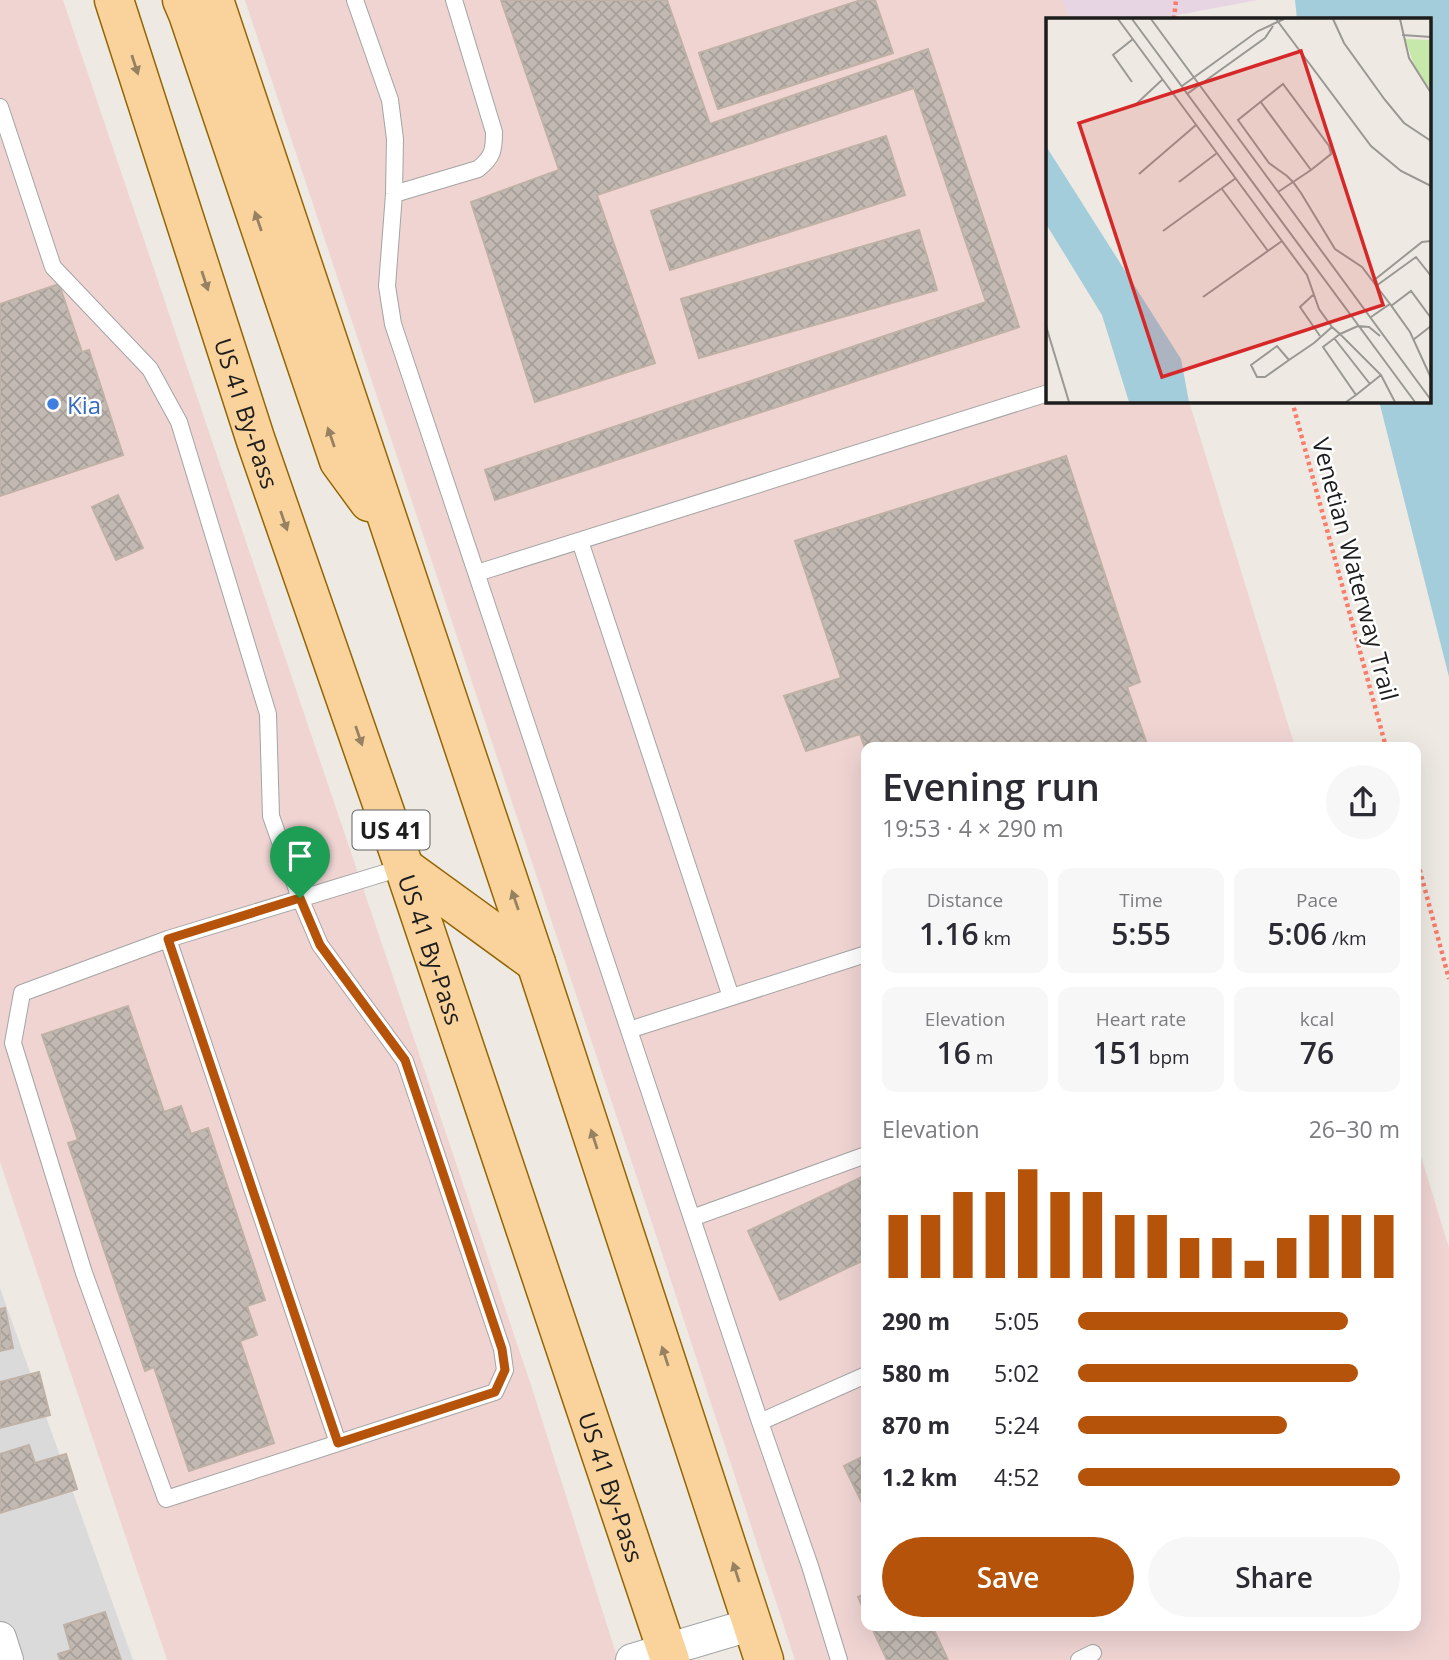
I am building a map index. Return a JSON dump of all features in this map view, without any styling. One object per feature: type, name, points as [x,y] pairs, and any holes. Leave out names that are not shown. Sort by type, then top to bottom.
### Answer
[{"type":"main road","name":"US 41 By-Pass","points":[[114,0],[256,441],[404,867],[656,1656]]},
{"type":"main road","points":[[182,0],[339,461],[392,535]]},
{"type":"main road","points":[[214,0],[536,963],[764,1660]]},
{"type":"main road","points":[[404,867],[536,963]]},
{"type":"street","points":[[656,1656],[753,1625]]},
{"type":"street","points":[[0,1638],[7,1660]]},
{"type":"lane","points":[[355,0],[390,100],[396,139],[387,286],[393,324],[810,1566],[839,1660]]},
{"type":"lane","points":[[394,194],[478,169],[489,160],[494,147],[494,132],[454,0]]},
{"type":"lane","points":[[0,107],[3,128],[17,159],[53,267],[150,369],[179,422],[268,714],[271,816],[300,898],[320,945],[405,1060],[502,1349],[505,1370],[495,1392],[166,1499],[84,1273],[13,1043],[22,993],[168,939],[300,898],[404,867]]},
{"type":"lane","points":[[0,165],[17,159]]},
{"type":"lane","points":[[477,573],[1046,394]]},
{"type":"lane","points":[[580,541],[732,997]]},
{"type":"lane","points":[[168,939],[338,1443]]},
{"type":"lane","points":[[629,1030],[861,956]]},
{"type":"lane","points":[[692,1219],[861,1157]]},
{"type":"lane","points":[[760,1422],[861,1377]]},
{"type":"path","points":[[1174,18],[1176,0]]},
{"type":"path","name":"Venetian Waterway Trail","points":[[1292,402],[1386,742]]},
{"type":"path","points":[[1421,875],[1449,979]]},
{"type":"shaded area","points":[[0,0],[63,0],[531,1385],[618,1660],[167,1660],[0,1162]]},
{"type":"shaded area","points":[[245,0],[1062,0],[1070,18],[1046,18],[1046,402],[1189,402],[1293,742],[861,742],[861,1631],[1421,1631],[1421,1156],[1449,1248],[1449,1660],[795,1660]]},
{"type":"shaded area","points":[[1062,0],[1258,0],[1162,18],[1070,18]]},
{"type":"shaded area","points":[[0,1288],[133,1660],[0,1660]]},
{"type":"water","points":[[1295,0],[1449,0],[1449,677],[1379,402],[1432,402],[1432,18],[1297,18]]},
{"type":"building","points":[[501,0],[667,0],[710,124],[928,49],[1019,327],[495,500],[485,470],[986,302],[914,88],[597,195],[655,363],[535,402],[471,202],[559,170]]},
{"type":"building","points":[[861,0],[875,0],[893,53],[718,109],[699,53]]},
{"type":"building","points":[[886,136],[905,195],[670,270],[651,211]]},
{"type":"building","points":[[919,230],[937,290],[699,358],[681,299]]},
{"type":"building","name":"Kia","points":[[59,284],[82,352],[89,350],[123,455],[0,496],[0,304]]},
{"type":"building","points":[[1066,456],[1140,682],[1127,687],[1146,742],[863,742],[860,734],[806,751],[784,696],[841,678],[795,541]]},
{"type":"building","points":[[118,495],[143,548],[116,560],[92,507]]},
{"type":"building","points":[[128,1006],[164,1112],[181,1106],[191,1134],[208,1128],[265,1300],[247,1306],[257,1335],[240,1341],[274,1443],[189,1471],[154,1367],[145,1371],[68,1143],[78,1140],[42,1035]]},
{"type":"building","points":[[861,1177],[861,1261],[780,1300],[748,1231]]},
{"type":"building","points":[[5,1308],[13,1348],[0,1351],[0,1309]]},
{"type":"building","points":[[39,1372],[50,1415],[0,1428],[0,1382]]},
{"type":"building","points":[[29,1445],[35,1463],[66,1454],[77,1489],[0,1513],[0,1454]]},
{"type":"building","points":[[861,1458],[861,1501],[844,1466]]},
{"type":"building","points":[[105,1612],[121,1660],[60,1660],[58,1654],[71,1650],[64,1625]]},
{"type":"building","points":[[873,1631],[934,1631],[948,1660],[887,1660]]},
{"type":"place","name":"Kia","points":[[53,404]]},
{"type":"route","points":[[300,898],[320,945],[405,1060],[502,1349],[505,1370],[495,1392],[338,1443],[168,939],[300,898]]}]
